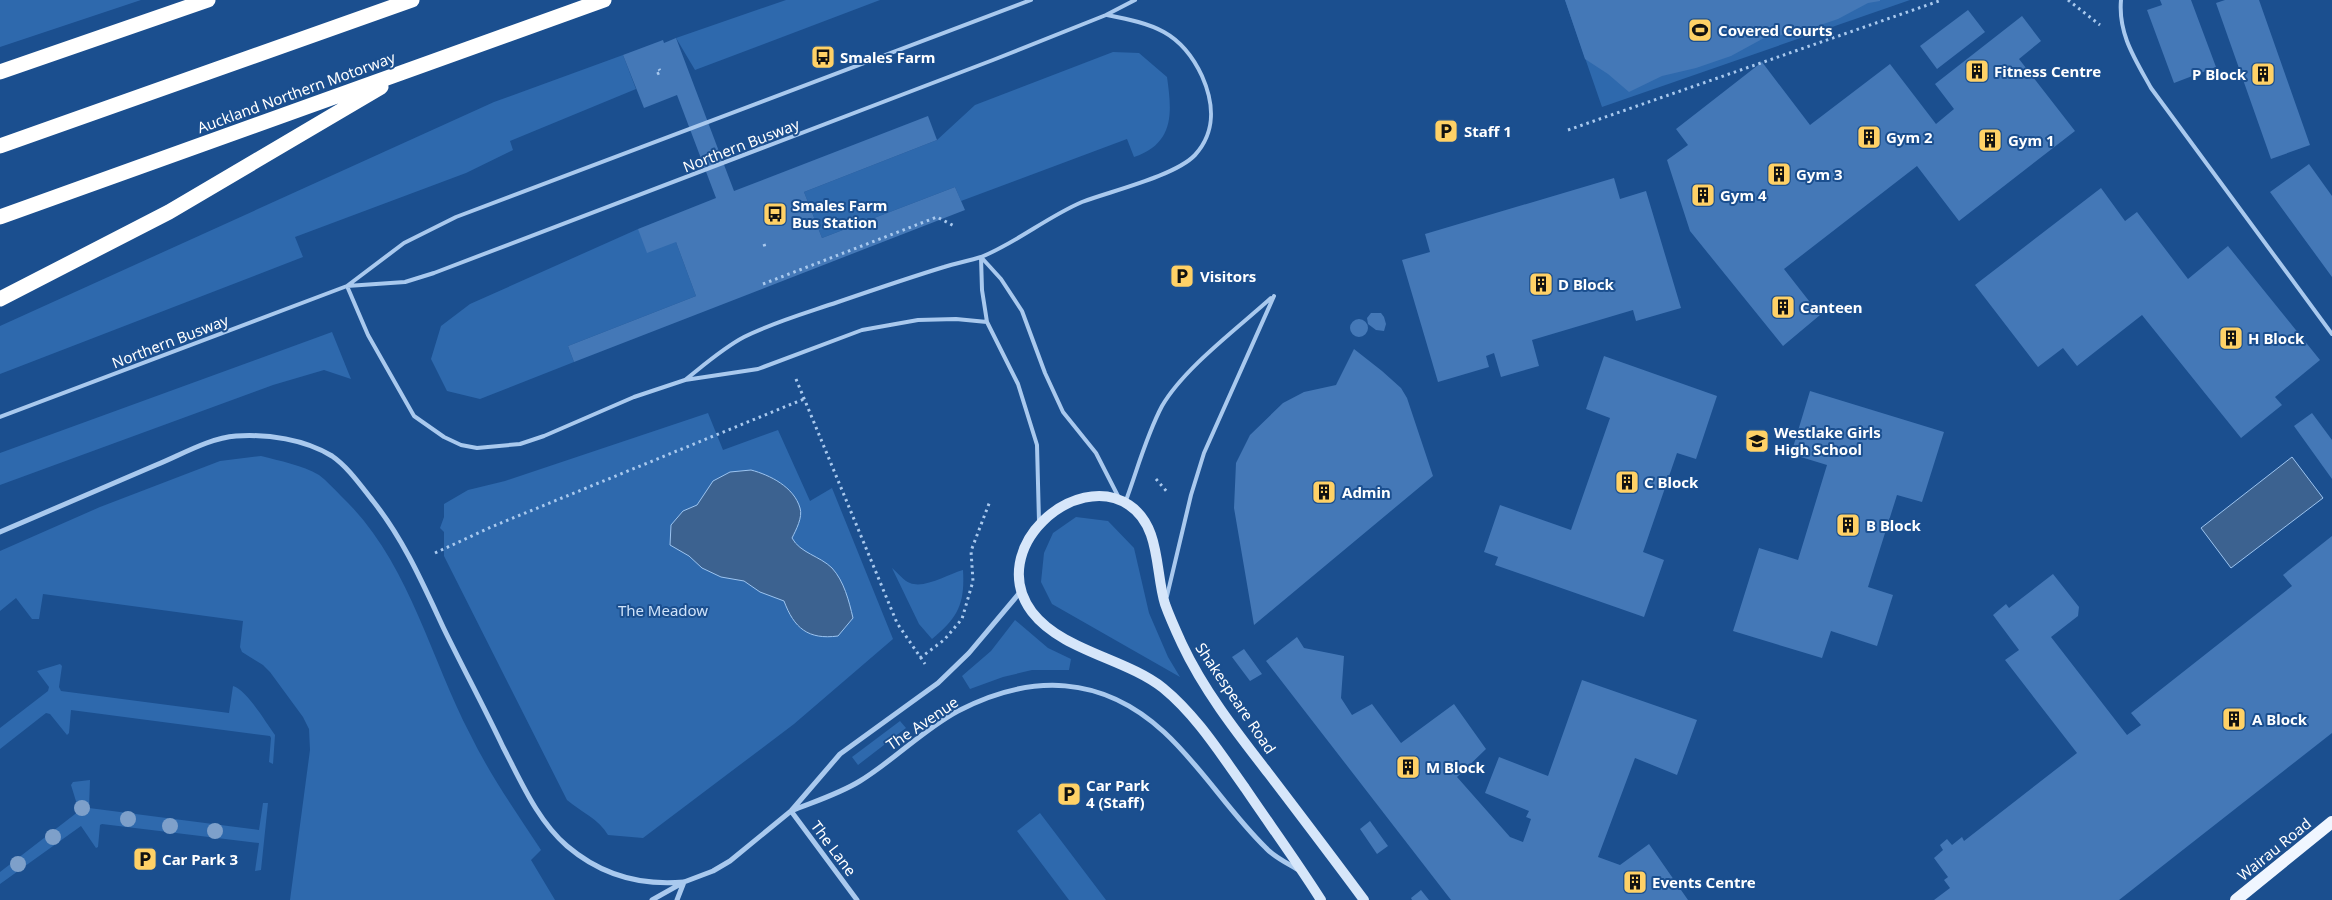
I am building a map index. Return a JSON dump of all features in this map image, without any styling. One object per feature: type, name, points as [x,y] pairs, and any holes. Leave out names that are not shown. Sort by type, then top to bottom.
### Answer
[{"type":"highway","points":[[0,72],[208,0]]},
{"type":"highway","points":[[0,146],[412,0]]},
{"type":"highway","name":"Auckland Northern Motorway","points":[[0,217],[604,0]]},
{"type":"highway","points":[[0,299],[169,212],[412,69]]},
{"type":"main road","name":"Wairau Road","points":[[2236,900],[2332,822]]},
{"type":"street","points":[[0,532],[191,450],[233,436],[281,438],[303,444],[333,457],[352,474],[383,514],[413,561],[444,630],[523,785],[550,830],[583,859],[612,875],[646,882],[684,882],[677,900]]},
{"type":"street","points":[[1122,501],[1106,497],[1075,501],[1050,514],[1039,523],[1021,554],[1019,579],[1027,603],[1043,624],[1061,636],[1144,675],[1186,708],[1304,873],[1321,900]]},
{"type":"street","name":"Shakespeare Road","points":[[1122,501],[1130,506],[1146,524],[1154,546],[1165,603],[1183,646],[1205,684],[1243,740],[1364,900]]},
{"type":"street","name":"The Avenue","points":[[652,900],[684,882],[713,871],[730,861],[791,811],[840,754],[938,683],[969,653],[1022,590]]},
{"type":"street","name":"The Avenue","points":[[791,811],[859,782],[957,711],[1002,692],[1028,686],[1065,685],[1105,694],[1135,710],[1161,730],[1183,750],[1267,850],[1304,873]]},
{"type":"street","name":"The Lane","points":[[791,811],[857,900]]},
{"type":"lane","name":"Northern Busway","points":[[0,417],[347,286],[404,243],[456,217],[1031,0]]},
{"type":"lane","name":"Northern Busway","points":[[347,286],[405,282],[434,274],[698,174],[1106,15],[1135,0]]},
{"type":"lane","points":[[2120,0],[2120,23],[2127,45],[2151,88],[2332,334]]},
{"type":"lane","points":[[685,380],[743,338],[777,323],[946,266],[980,257],[1081,203],[1180,167],[1194,156],[1205,142],[1211,127],[1211,108],[1207,88],[1197,66],[1186,50],[1158,27],[1106,15]]},
{"type":"lane","points":[[980,257],[982,290],[987,322],[1018,384],[1033,425],[1038,451],[1039,523]]},
{"type":"lane","points":[[980,257],[1001,279],[1022,311],[1045,373],[1063,412],[1096,453],[1122,501]]},
{"type":"lane","points":[[347,286],[368,335],[414,416],[430,429],[461,445],[477,448],[520,444],[544,436],[634,397],[685,380],[758,368],[834,339],[888,324],[936,319],[987,322]]},
{"type":"lane","points":[[1122,501],[1156,419],[1173,390],[1188,373],[1274,296],[1204,453],[1165,603]]},
{"type":"path","points":[[1568,130],[1942,0]]},
{"type":"path","points":[[657,74],[661,72],[659,69]]},
{"type":"path","points":[[763,284],[937,217],[956,227]]},
{"type":"path","points":[[794,371],[897,623],[925,664]]},
{"type":"path","points":[[435,553],[500,523],[804,399]]},
{"type":"path","points":[[1152,474],[1171,496]]},
{"type":"path","points":[[920,658],[944,640],[962,619],[973,581],[970,551],[990,501]]},
{"type":"green space","points":[[0,0],[141,0],[0,47]]},
{"type":"green space","points":[[786,0],[880,0],[695,70],[676,38]]},
{"type":"green space","name":"Covered Courts","points":[[1565,0],[1910,0],[1602,107]]},
{"type":"green space","points":[[1113,52],[1139,53],[1167,77],[1170,102],[1168,125],[1164,135],[1157,144],[1147,151],[1134,157],[1127,139],[961,201],[955,187],[822,238],[804,192],[937,140],[975,105]]},
{"type":"green space","points":[[623,55],[636,89],[510,141],[513,150],[466,173],[295,237],[303,257],[0,374],[0,326],[494,102]]},
{"type":"green space","points":[[638,229],[676,242],[696,296],[568,346],[574,362],[480,399],[447,391],[431,359],[441,326],[470,304]]},
{"type":"green space","points":[[332,332],[351,379],[324,370],[273,385],[0,485],[0,453]]},
{"type":"green space","name":"The Meadow","points":[[708,413],[723,450],[778,430],[810,501],[832,488],[893,639],[794,724],[643,838],[608,835],[595,820],[567,800],[444,556],[444,532],[440,528],[444,517],[444,504],[468,490],[505,481]]},
{"type":"green space","points":[[261,456],[298,466],[319,475],[364,521],[384,549],[415,609],[455,704],[478,749],[541,850],[531,860],[555,900],[290,900],[310,750],[309,729],[303,717],[270,672],[263,665],[242,652],[240,647],[243,621],[43,594],[39,619],[32,619],[16,598],[0,611],[0,551],[100,507],[220,461]]},
{"type":"green space","points":[[1076,517],[1108,521],[1134,548],[1149,613],[1168,657],[1180,677],[1052,604],[1041,582],[1044,553],[1053,533]]},
{"type":"green space","points":[[892,568],[905,580],[916,584],[929,583],[963,570],[963,592],[958,609],[948,624],[932,639],[919,624]]},
{"type":"green space","points":[[1015,620],[1048,648],[1071,659],[1069,670],[1032,670],[1003,677],[970,689],[962,676],[991,651]]},
{"type":"green space","points":[[60,664],[62,666],[59,687],[61,691],[229,713],[233,686],[250,700],[275,735],[273,764],[269,762],[270,736],[71,710],[69,733],[67,735],[50,714],[46,713],[0,749],[0,728],[48,691],[49,687],[37,671]]},
{"type":"green space","points":[[900,721],[906,728],[858,765],[852,757]]},
{"type":"green space","points":[[90,780],[89,808],[259,830],[263,803],[268,803],[261,870],[255,871],[259,843],[102,824],[100,825],[98,847],[96,848],[81,826],[0,884],[0,872],[79,811],[71,785],[73,782]]},
{"type":"green space","points":[[1040,813],[1106,900],[1069,900],[1017,831]]},
{"type":"shaded area","points":[[2292,457],[2323,498],[2231,568],[2201,528]]},
{"type":"shaded area","points":[[751,470],[766,475],[780,483],[792,494],[800,508],[801,515],[792,538],[805,551],[832,568],[840,579],[848,598],[853,618],[838,636],[827,637],[810,634],[792,618],[784,601],[760,592],[744,581],[721,577],[702,568],[689,556],[670,545],[671,525],[683,511],[697,505],[713,481],[730,472]]},
{"type":"building","name":"Covered Courts","points":[[1565,0],[1880,1],[1868,3],[1838,19],[1800,32],[1764,38],[1731,56],[1696,68],[1662,76],[1629,92],[1608,74],[1585,59]]},
{"type":"building","name":"P Block","points":[[2160,0],[2191,0],[2216,67],[2174,83],[2147,10],[2162,5]]},
{"type":"building","name":"P Block","points":[[2225,0],[2259,0],[2310,145],[2271,159],[2216,3]]},
{"type":"building","points":[[1968,10],[1985,32],[1937,69],[1920,46]]},
{"type":"building","points":[[2022,16],[2041,41],[2019,59],[2075,131],[1959,221],[1917,166],[1784,269],[1820,315],[1783,346],[1690,231],[1667,160],[1688,145],[1676,129],[1762,62],[1810,125],[1890,64],[1936,124],[1954,109],[1935,84]]},
{"type":"building","points":[[676,38],[734,191],[928,116],[937,140],[804,192],[822,238],[955,187],[965,210],[574,362],[568,346],[696,296],[676,242],[647,253],[638,229],[716,198],[677,95],[644,108],[623,55],[663,40],[664,43]]},
{"type":"building","points":[[2309,164],[2332,196],[2332,277],[2270,192]]},
{"type":"building","name":"D Block","points":[[1614,178],[1620,199],[1646,191],[1681,308],[1636,321],[1633,310],[1532,340],[1539,366],[1501,377],[1494,353],[1486,356],[1489,367],[1438,382],[1402,260],[1430,252],[1425,234]]},
{"type":"building","points":[[2101,188],[2125,221],[2137,212],[2188,279],[2228,246],[2320,360],[2275,397],[2282,405],[2241,438],[2142,315],[2077,366],[2063,348],[2038,367],[1975,285]]},
{"type":"building","points":[[1371,313],[1381,313],[1384,317],[1386,324],[1384,331],[1376,330],[1368,324],[1367,318]]},
{"type":"building","points":[[1355,319],[1363,319],[1368,324],[1366,335],[1355,337],[1350,332],[1350,324]]},
{"type":"building","name":"Admin","points":[[1354,349],[1401,388],[1407,398],[1433,476],[1254,625],[1234,508],[1236,463],[1250,435],[1283,403],[1304,392],[1336,385]]},
{"type":"building","name":"C Block","points":[[1604,356],[1717,396],[1696,459],[1677,453],[1643,552],[1664,560],[1644,617],[1495,565],[1498,557],[1484,552],[1500,505],[1571,530],[1610,418],[1586,409]]},
{"type":"building","name":"B Block","points":[[1810,391],[1944,432],[1922,502],[1897,495],[1868,587],[1893,595],[1877,646],[1831,631],[1822,658],[1733,631],[1759,548],[1798,560],[1827,465],[1791,454]]},
{"type":"building","points":[[2312,413],[2332,440],[2332,479],[2294,426]]},
{"type":"building","name":"A Block","points":[[2332,536],[2332,733],[2119,900],[1934,900],[1950,888],[1944,880],[1948,877],[1934,858],[1943,850],[1940,845],[1947,839],[1952,845],[1962,837],[1964,841],[2077,753],[2005,660],[2019,650],[1993,615],[2006,604],[2009,608],[2053,574],[2079,607],[2078,616],[2051,637],[2127,735],[2141,725],[2131,713],[2292,586],[2283,575]]},
{"type":"building","name":"M Block","points":[[1297,637],[1304,648],[1344,656],[1341,698],[1352,715],[1372,704],[1401,743],[1454,704],[1486,749],[1457,777],[1510,837],[1523,842],[1531,819],[1526,817],[1529,811],[1485,793],[1499,757],[1548,776],[1582,680],[1697,720],[1677,775],[1635,758],[1598,857],[1620,865],[1649,844],[1688,900],[1451,900],[1266,661]]},
{"type":"building","points":[[1244,649],[1262,674],[1250,681],[1232,657]]},
{"type":"building","points":[[1370,821],[1388,846],[1377,854],[1360,829]]},
{"type":"building","points":[[1421,890],[1429,900],[1412,900],[1411,898]]},
{"type":"place","name":"Covered Courts","points":[[1700,30]]},
{"type":"place","name":"Smales Farm","points":[[823,57]]},
{"type":"place","name":"Fitness Centre","points":[[1977,71]]},
{"type":"place","name":"P Block","points":[[2263,74]]},
{"type":"place","name":"Staff 1","points":[[1446,131]]},
{"type":"place","name":"Gym 2","points":[[1869,137]]},
{"type":"place","name":"Gym 1","points":[[1990,140]]},
{"type":"place","name":"Gym 3","points":[[1779,174]]},
{"type":"place","name":"Gym 4","points":[[1703,195]]},
{"type":"place","name":"Smales Farm Bus Station","points":[[775,214]]},
{"type":"place","name":"Visitors","points":[[1182,276]]},
{"type":"place","name":"D Block","points":[[1541,284]]},
{"type":"place","name":"Canteen","points":[[1783,307]]},
{"type":"place","name":"H Block","points":[[2231,338]]},
{"type":"place","name":"Westlake Girls High School","points":[[1757,441]]},
{"type":"place","name":"C Block","points":[[1627,482]]},
{"type":"place","name":"Admin","points":[[1324,492]]},
{"type":"place","name":"B Block","points":[[1848,525]]},
{"type":"place","name":"A Block","points":[[2234,719]]},
{"type":"place","name":"M Block","points":[[1408,767]]},
{"type":"place","name":"Car Park 4 (Staff)","points":[[1069,794]]},
{"type":"place","name":"Car Park 3","points":[[145,859]]},
{"type":"place","name":"Events Centre","points":[[1635,882]]}]
